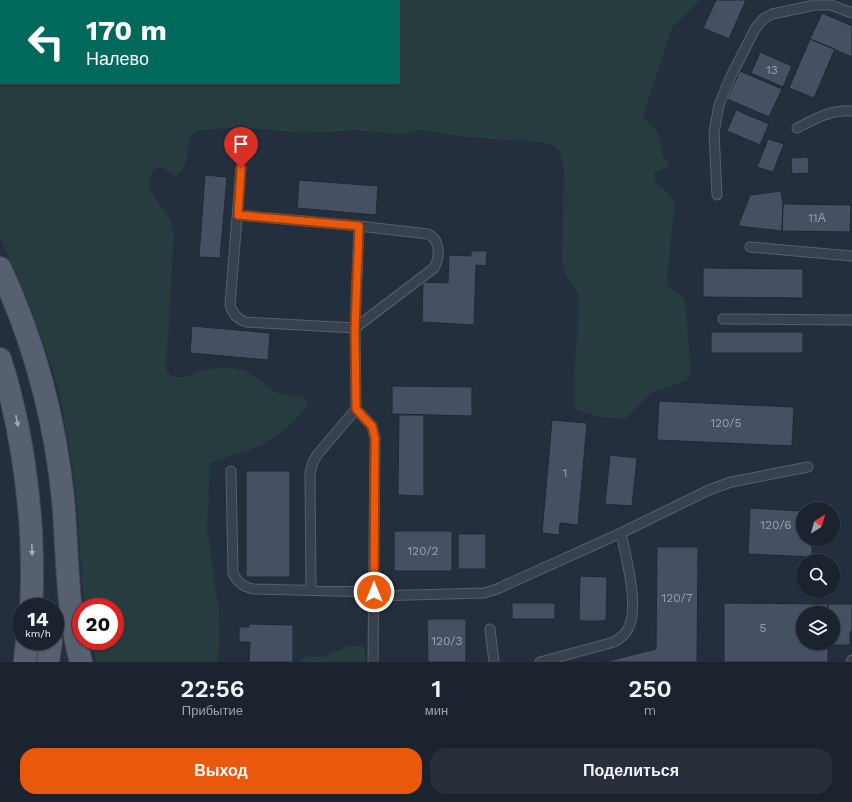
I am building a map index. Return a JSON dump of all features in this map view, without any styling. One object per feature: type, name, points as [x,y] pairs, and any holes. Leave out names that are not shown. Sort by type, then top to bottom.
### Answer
[{"type":"main road","points":[[0,268],[16,306],[33,354],[45,394],[52,426],[63,499],[71,618],[81,662]]},
{"type":"main road","points":[[0,295],[19,346],[38,411],[52,497],[67,574]]},
{"type":"main road","points":[[0,360],[4,384],[15,413],[22,446],[29,500],[32,570],[31,598]]},
{"type":"main road","points":[[52,426],[52,497],[55,559],[54,598]]},
{"type":"main road","points":[[24,662],[26,650]]},
{"type":"main road","points":[[48,662],[50,650]]},
{"type":"lane","points":[[717,194],[714,132],[720,105],[730,78],[755,29],[763,19],[772,14],[815,5],[831,5],[852,13]]},
{"type":"lane","points":[[797,128],[825,114],[844,110],[852,111]]},
{"type":"lane","points":[[238,215],[428,234],[434,237],[438,245],[436,264],[434,268],[355,328],[246,322],[238,319],[232,312],[230,305],[241,168]]},
{"type":"lane","points":[[311,590],[310,473],[317,455],[356,409],[355,328],[359,226]]},
{"type":"lane","points":[[750,247],[852,256]]},
{"type":"lane","points":[[723,319],[852,320]]},
{"type":"lane","points":[[356,409],[372,426],[375,438],[373,662]]},
{"type":"lane","points":[[231,471],[233,573],[237,581],[246,587],[254,589],[311,590],[374,594],[484,593],[497,589],[621,533],[709,490],[731,482],[808,467]]},
{"type":"lane","points":[[540,662],[614,642],[623,636],[629,627],[633,601],[621,533]]},
{"type":"lane","points":[[490,629],[494,662]]},
{"type":"green space","points":[[400,0],[701,0],[672,27],[643,117],[654,128],[660,137],[663,156],[670,166],[654,174],[656,183],[671,196],[675,204],[667,285],[683,298],[686,308],[691,374],[686,381],[650,393],[627,418],[601,417],[575,409],[574,378],[578,294],[567,278],[562,264],[564,168],[559,149],[547,143],[466,137],[422,130],[399,134],[356,130],[305,133],[237,127],[197,131],[190,138],[187,159],[182,171],[175,176],[161,167],[153,170],[149,189],[170,219],[174,234],[166,373],[175,377],[183,377],[211,369],[227,368],[244,370],[280,394],[299,396],[309,402],[295,420],[269,441],[251,449],[210,463],[207,528],[219,613],[220,640],[217,662],[97,662],[94,650],[124,650],[124,598],[83,598],[77,507],[72,462],[60,396],[52,368],[31,309],[0,237],[0,84],[400,84]]},
{"type":"green space","points":[[348,646],[362,646],[365,649],[365,662],[300,662],[306,656],[323,657]]},
{"type":"building","points":[[716,0],[746,0],[729,39],[703,28]]},
{"type":"building","points":[[822,13],[852,26],[852,57],[810,39]]},
{"type":"building","points":[[810,39],[835,49],[814,98],[789,88]]},
{"type":"building","points":[[760,52],[792,66],[783,87],[751,73]]},
{"type":"building","points":[[740,71],[782,89],[769,117],[727,99]]},
{"type":"building","points":[[736,110],[769,124],[760,145],[727,131]]},
{"type":"building","points":[[768,139],[784,144],[773,172],[757,167]]},
{"type":"building","points":[[808,157],[809,173],[792,174],[791,158]]},
{"type":"building","points":[[205,175],[227,177],[220,258],[199,257]]},
{"type":"building","points":[[299,180],[378,186],[376,215],[297,208]]},
{"type":"building","points":[[781,191],[783,204],[782,231],[738,226],[750,195]]},
{"type":"building","points":[[783,204],[851,205],[850,232],[782,231]]},
{"type":"building","points":[[471,251],[487,251],[486,266],[476,265],[474,325],[422,322],[423,282],[448,283],[449,255],[471,256]]},
{"type":"building","points":[[703,268],[803,269],[803,298],[703,297]]},
{"type":"building","points":[[192,326],[270,333],[268,360],[190,353]]},
{"type":"building","points":[[711,332],[803,332],[803,353],[711,353]]},
{"type":"building","points":[[852,357],[852,385],[851,385]]},
{"type":"building","points":[[392,386],[472,387],[472,416],[392,414]]},
{"type":"building","points":[[659,401],[794,407],[792,446],[657,440]]},
{"type":"building","points":[[399,415],[424,415],[424,496],[398,495]]},
{"type":"building","points":[[552,420],[587,423],[578,525],[560,523],[559,535],[542,533]]},
{"type":"building","points":[[610,455],[637,458],[632,506],[605,504]]},
{"type":"building","points":[[246,471],[290,471],[290,577],[246,577]]},
{"type":"building","points":[[750,508],[796,511],[796,546],[812,546],[812,554],[796,554],[796,556],[748,554]]},
{"type":"building","points":[[394,531],[452,531],[452,571],[394,571]]},
{"type":"building","points":[[458,534],[486,534],[486,569],[458,569]]},
{"type":"building","points":[[657,547],[698,547],[697,662],[604,662],[656,649]]},
{"type":"building","points":[[580,576],[607,577],[606,621],[579,621]]},
{"type":"building","points":[[512,603],[555,603],[555,619],[512,619]]},
{"type":"building","points":[[724,603],[828,604],[828,606],[796,606],[796,650],[828,650],[828,662],[724,662]]},
{"type":"building","points":[[828,604],[852,604],[852,632],[850,632],[850,645],[840,645],[840,606],[828,606]]},
{"type":"building","points":[[427,619],[466,619],[466,662],[428,662]]},
{"type":"building","points":[[249,624],[293,625],[293,662],[249,662],[250,642],[239,642],[239,627],[249,627]]},
{"type":"route","points":[[241,168],[238,215],[359,226],[355,328],[356,409],[372,426],[375,438],[374,592]]}]
